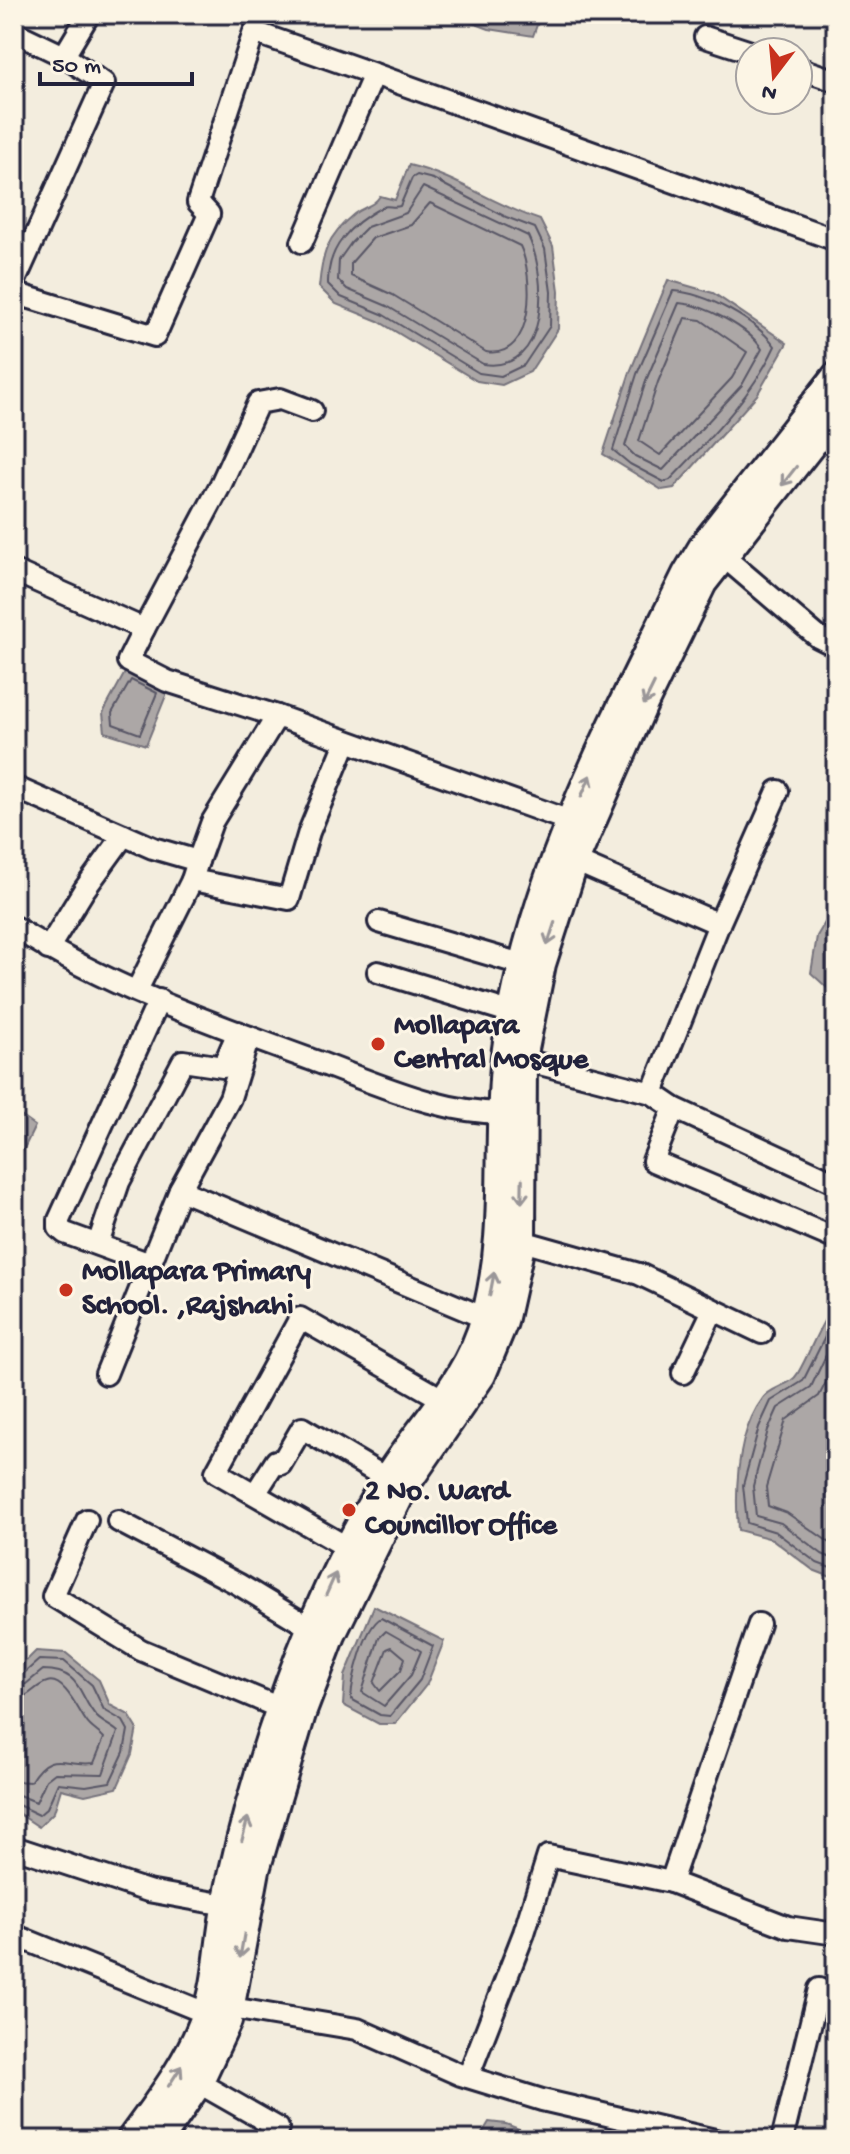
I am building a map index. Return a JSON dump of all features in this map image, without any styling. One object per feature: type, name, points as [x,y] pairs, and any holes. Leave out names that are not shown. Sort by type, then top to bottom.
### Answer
[{"type":"street","points":[[64,56],[89,14]]},
{"type":"street","points":[[14,32],[64,56],[104,83],[14,283]]},
{"type":"street","points":[[14,293],[155,336],[209,214],[198,202],[254,32],[836,240]]},
{"type":"street","points":[[705,37],[734,46]]},
{"type":"street","points":[[814,73],[836,81]]},
{"type":"street","points":[[302,242],[374,74]]},
{"type":"street","points":[[237,1907],[269,1822],[357,1553],[386,1478],[467,1367],[485,1318],[502,1231],[512,1114],[513,1013],[521,964],[570,821],[686,574],[704,544],[836,376]]},
{"type":"street","points":[[312,411],[280,399],[258,403],[221,484],[128,661],[167,681],[277,716],[570,821]]},
{"type":"street","points":[[514,1057],[575,861],[645,702],[703,583],[836,414]]},
{"type":"street","points":[[723,556],[818,637],[836,645]]},
{"type":"street","points":[[14,571],[144,629]]},
{"type":"street","points":[[137,990],[195,870],[212,822],[277,716]]},
{"type":"street","points":[[14,787],[195,870],[289,899],[309,832],[346,742]]},
{"type":"street","points":[[652,1093],[719,924],[778,791]]},
{"type":"street","points":[[48,949],[84,890],[124,835]]},
{"type":"street","points":[[575,861],[719,924]]},
{"type":"street","points":[[379,922],[521,964]]},
{"type":"street","points":[[14,927],[48,949],[243,1035],[435,1106],[512,1114]]},
{"type":"street","points":[[378,972],[513,1013]]},
{"type":"street","points":[[150,1264],[65,1233],[59,1228],[59,1220],[159,1000]]},
{"type":"street","points":[[106,1374],[180,1190],[230,1098],[243,1035]]},
{"type":"street","points":[[98,1244],[119,1182],[183,1061],[220,1069],[243,1035]]},
{"type":"street","points":[[514,1057],[652,1093],[674,1108],[836,1183]]},
{"type":"street","points":[[674,1108],[653,1161],[836,1239]]},
{"type":"street","points":[[160,2140],[199,2083],[222,2014],[237,1907],[280,1708],[311,1628],[357,1553],[482,1375],[504,1322],[522,1241],[512,1114]]},
{"type":"street","points":[[180,1190],[485,1318]]},
{"type":"street","points":[[522,1241],[639,1274],[762,1333]]},
{"type":"street","points":[[683,1373],[713,1310]]},
{"type":"street","points":[[357,1553],[216,1472],[300,1318],[444,1400]]},
{"type":"street","points":[[255,1494],[276,1461],[281,1464],[302,1428],[386,1478]]},
{"type":"street","points":[[87,1520],[53,1596],[141,1650],[280,1708]]},
{"type":"street","points":[[118,1521],[238,1584],[311,1628]]},
{"type":"street","points":[[671,1882],[759,1624]]},
{"type":"street","points":[[14,1847],[148,1891],[237,1907]]},
{"type":"street","points":[[468,2077],[524,1933],[548,1856],[671,1882],[788,1927],[836,1934]]},
{"type":"street","points":[[14,1935],[222,2014],[357,2029],[468,2077],[542,2100],[715,2140]]},
{"type":"street","points":[[782,2140],[819,1989]]},
{"type":"street","points":[[130,2140],[222,2014]]},
{"type":"street","points":[[199,2083],[278,2128]]},
{"type":"water","points":[[460,14],[541,14],[533,36],[489,29],[460,18]]},
{"type":"water","points":[[409,165],[443,176],[540,220],[553,246],[559,291],[558,329],[530,372],[502,385],[477,381],[378,321],[336,304],[319,287],[324,255],[332,238],[354,214],[380,196],[395,200]]},
{"type":"water","points":[[668,280],[713,293],[787,343],[757,395],[674,488],[662,490],[603,454],[630,372]]},
{"type":"water","points":[[128,667],[169,688],[146,745],[105,732],[103,713]]},
{"type":"water","points":[[836,904],[836,996],[811,973],[817,936]]},
{"type":"water","points":[[14,1111],[35,1126],[14,1169]]},
{"type":"water","points":[[14,1169],[23,1181],[14,1211]]},
{"type":"water","points":[[836,1302],[836,1579],[813,1570],[772,1539],[738,1530],[737,1497],[743,1444],[754,1412],[767,1394],[795,1377]]},
{"type":"water","points":[[374,1606],[444,1641],[427,1684],[395,1724],[379,1724],[343,1705],[345,1676]]},
{"type":"water","points":[[36,1651],[66,1653],[99,1680],[110,1705],[129,1715],[137,1728],[132,1754],[117,1788],[85,1795],[61,1789],[54,1812],[39,1827],[18,1813],[14,1805],[14,1673]]},
{"type":"water","points":[[489,2122],[506,2124],[547,2140],[478,2140]]},
{"type":"place","name":"Mollapara Central Mosque","points":[[378,1044]]},
{"type":"place","name":"Mollapara Primary School. ,Rajshahi","points":[[66,1290]]},
{"type":"place","name":"2 No. Ward Councillor Office","points":[[349,1510]]}]
